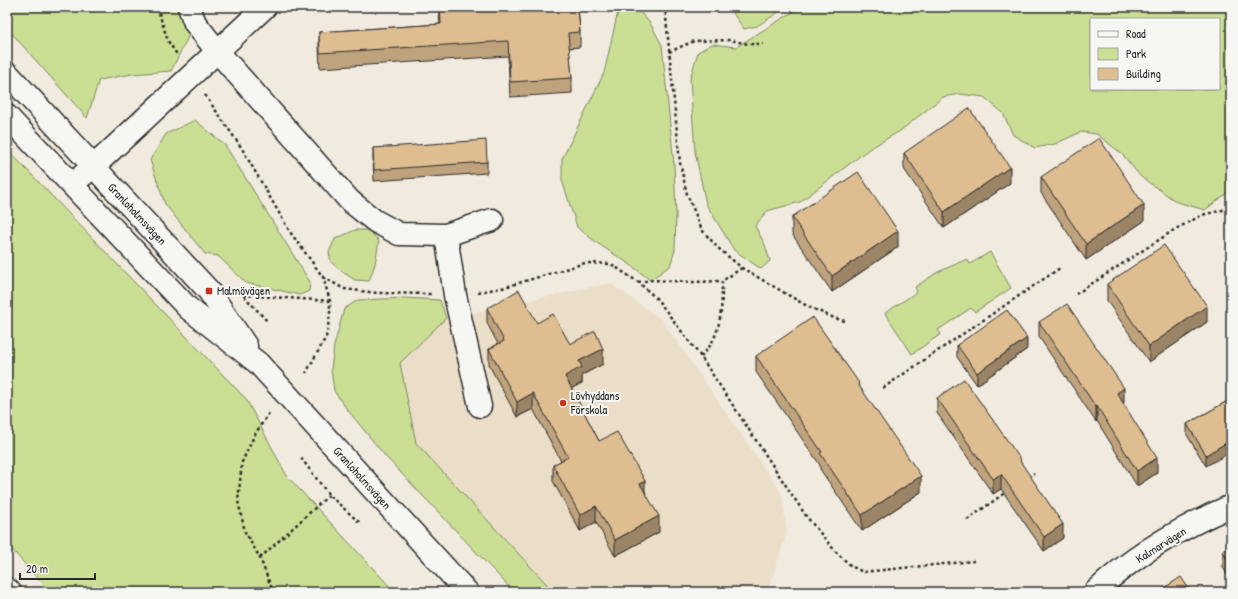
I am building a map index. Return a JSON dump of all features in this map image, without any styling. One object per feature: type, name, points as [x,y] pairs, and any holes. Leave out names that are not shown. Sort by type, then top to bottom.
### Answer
[{"type":"street","points":[[188,7],[195,23],[217,51],[350,201],[375,221],[399,234],[446,235],[492,220]]},
{"type":"street","points":[[71,185],[93,167],[265,7]]},
{"type":"street","name":"Granloholmsvägen","points":[[7,73],[209,291],[258,363],[467,592]]},
{"type":"street","name":"Granloholmsvägen","points":[[7,116],[188,308],[258,363]]},
{"type":"street","points":[[446,235],[455,295],[480,406]]},
{"type":"street","name":"Kalmarvägen","points":[[1095,592],[1153,546],[1231,506]]},
{"type":"street","points":[[7,589],[10,592]]},
{"type":"path","points":[[157,7],[168,41],[241,147],[290,232],[323,277],[330,301],[330,315],[326,337],[306,373]]},
{"type":"path","points":[[665,7],[680,163],[687,194],[702,230],[718,248],[742,268],[807,306],[834,318],[845,320]]},
{"type":"path","points":[[670,52],[694,41],[730,40],[748,44],[764,44]]},
{"type":"path","points":[[1076,294],[1174,230],[1202,215],[1231,208]]},
{"type":"path","points":[[323,277],[344,289],[377,293],[455,295],[502,288],[586,264],[611,264],[638,282],[658,299],[700,357],[806,516],[836,552],[851,566],[863,572],[974,561]]},
{"type":"path","points":[[638,282],[652,280],[693,282],[722,281],[742,268]]},
{"type":"path","points":[[883,388],[1060,268]]},
{"type":"path","points":[[700,357],[711,344],[717,329],[722,310],[722,281]]},
{"type":"path","points":[[239,290],[268,322]]},
{"type":"path","points":[[243,295],[330,301]]},
{"type":"path","points":[[269,413],[255,434],[242,462],[238,500],[246,532],[260,558],[273,592]]},
{"type":"path","points":[[301,458],[329,495],[360,523]]},
{"type":"path","points":[[1022,481],[1034,473]]},
{"type":"path","points":[[967,520],[1010,490]]},
{"type":"path","points":[[260,558],[329,495]]},
{"type":"shaded area","name":"Lövhyddans Förskola","points":[[610,283],[662,320],[781,492],[787,532],[769,587],[764,592],[554,592],[416,443],[399,363],[446,318]]},
{"type":"green space","points":[[7,7],[189,7],[195,23],[171,71],[132,74],[99,80],[87,118],[7,28]]},
{"type":"green space","points":[[619,7],[639,7],[638,10],[650,23],[662,45],[674,164],[676,214],[675,250],[670,266],[650,280],[577,227],[562,180],[562,159],[604,73]]},
{"type":"green space","points":[[721,7],[787,7],[757,26],[744,29],[732,12]]},
{"type":"green space","points":[[801,7],[1231,7],[1231,87],[1228,94],[1231,106],[1231,190],[1205,210],[1177,202],[1141,177],[1122,154],[1097,134],[1081,132],[1055,144],[1035,148],[1013,135],[1003,113],[984,97],[960,94],[943,97],[900,131],[869,149],[800,202],[767,211],[755,226],[765,245],[770,261],[761,269],[734,250],[706,204],[695,152],[690,79],[698,52],[712,44],[736,47]]},
{"type":"green space","points":[[195,120],[225,145],[310,282],[309,291],[300,295],[246,283],[218,256],[205,254],[165,204],[150,160],[166,134]]},
{"type":"green space","points":[[7,149],[246,399],[287,476],[395,592],[50,592],[7,544]]},
{"type":"green space","points":[[355,230],[368,230],[379,241],[375,264],[369,281],[355,280],[331,262],[329,252],[335,239]]},
{"type":"green space","points":[[990,252],[1011,288],[975,312],[971,308],[938,330],[941,334],[912,354],[885,313],[917,292],[915,287],[938,272],[967,259],[970,264]]},
{"type":"green space","points":[[405,298],[440,300],[446,318],[400,363],[416,443],[554,592],[514,592],[386,457],[334,391],[331,369],[334,346],[344,309],[358,300]]},
{"type":"building","points":[[440,7],[578,7],[580,32],[568,33],[572,78],[510,82],[508,41],[320,53],[319,32],[441,24]]},
{"type":"building","points":[[969,108],[1010,167],[944,212],[904,153]]},
{"type":"building","points":[[1099,138],[1144,205],[1086,244],[1041,177]]},
{"type":"building","points":[[486,140],[487,162],[374,170],[373,148]]},
{"type":"building","points":[[858,172],[898,231],[832,276],[792,217]]},
{"type":"building","points":[[1164,245],[1207,306],[1149,346],[1107,284]]},
{"type":"building","points":[[519,290],[537,323],[553,314],[570,344],[595,331],[603,349],[579,361],[582,367],[565,376],[599,441],[617,432],[645,481],[640,484],[659,516],[615,540],[596,506],[580,515],[553,465],[568,457],[533,393],[517,402],[489,349],[504,341],[487,308]]},
{"type":"building","points":[[1067,304],[1124,388],[1117,393],[1157,458],[1137,471],[1097,406],[1096,407],[1039,322]]},
{"type":"building","points":[[1007,310],[1027,338],[977,373],[957,345]]},
{"type":"building","points":[[813,317],[921,476],[862,515],[820,453],[822,452],[756,356]]},
{"type":"building","points":[[964,379],[1021,460],[1020,461],[1063,524],[1044,537],[1001,474],[993,479],[937,398]]},
{"type":"building","points":[[1231,399],[1231,440],[1206,455],[1187,424]]},
{"type":"building","points":[[1231,546],[1231,566],[1223,551]]},
{"type":"building","points":[[1181,577],[1191,592],[1158,592]]},
{"type":"place","name":"Malmövägen","points":[[209,291]]},
{"type":"place","name":"Lövhyddans Förskola","points":[[563,403]]}]
